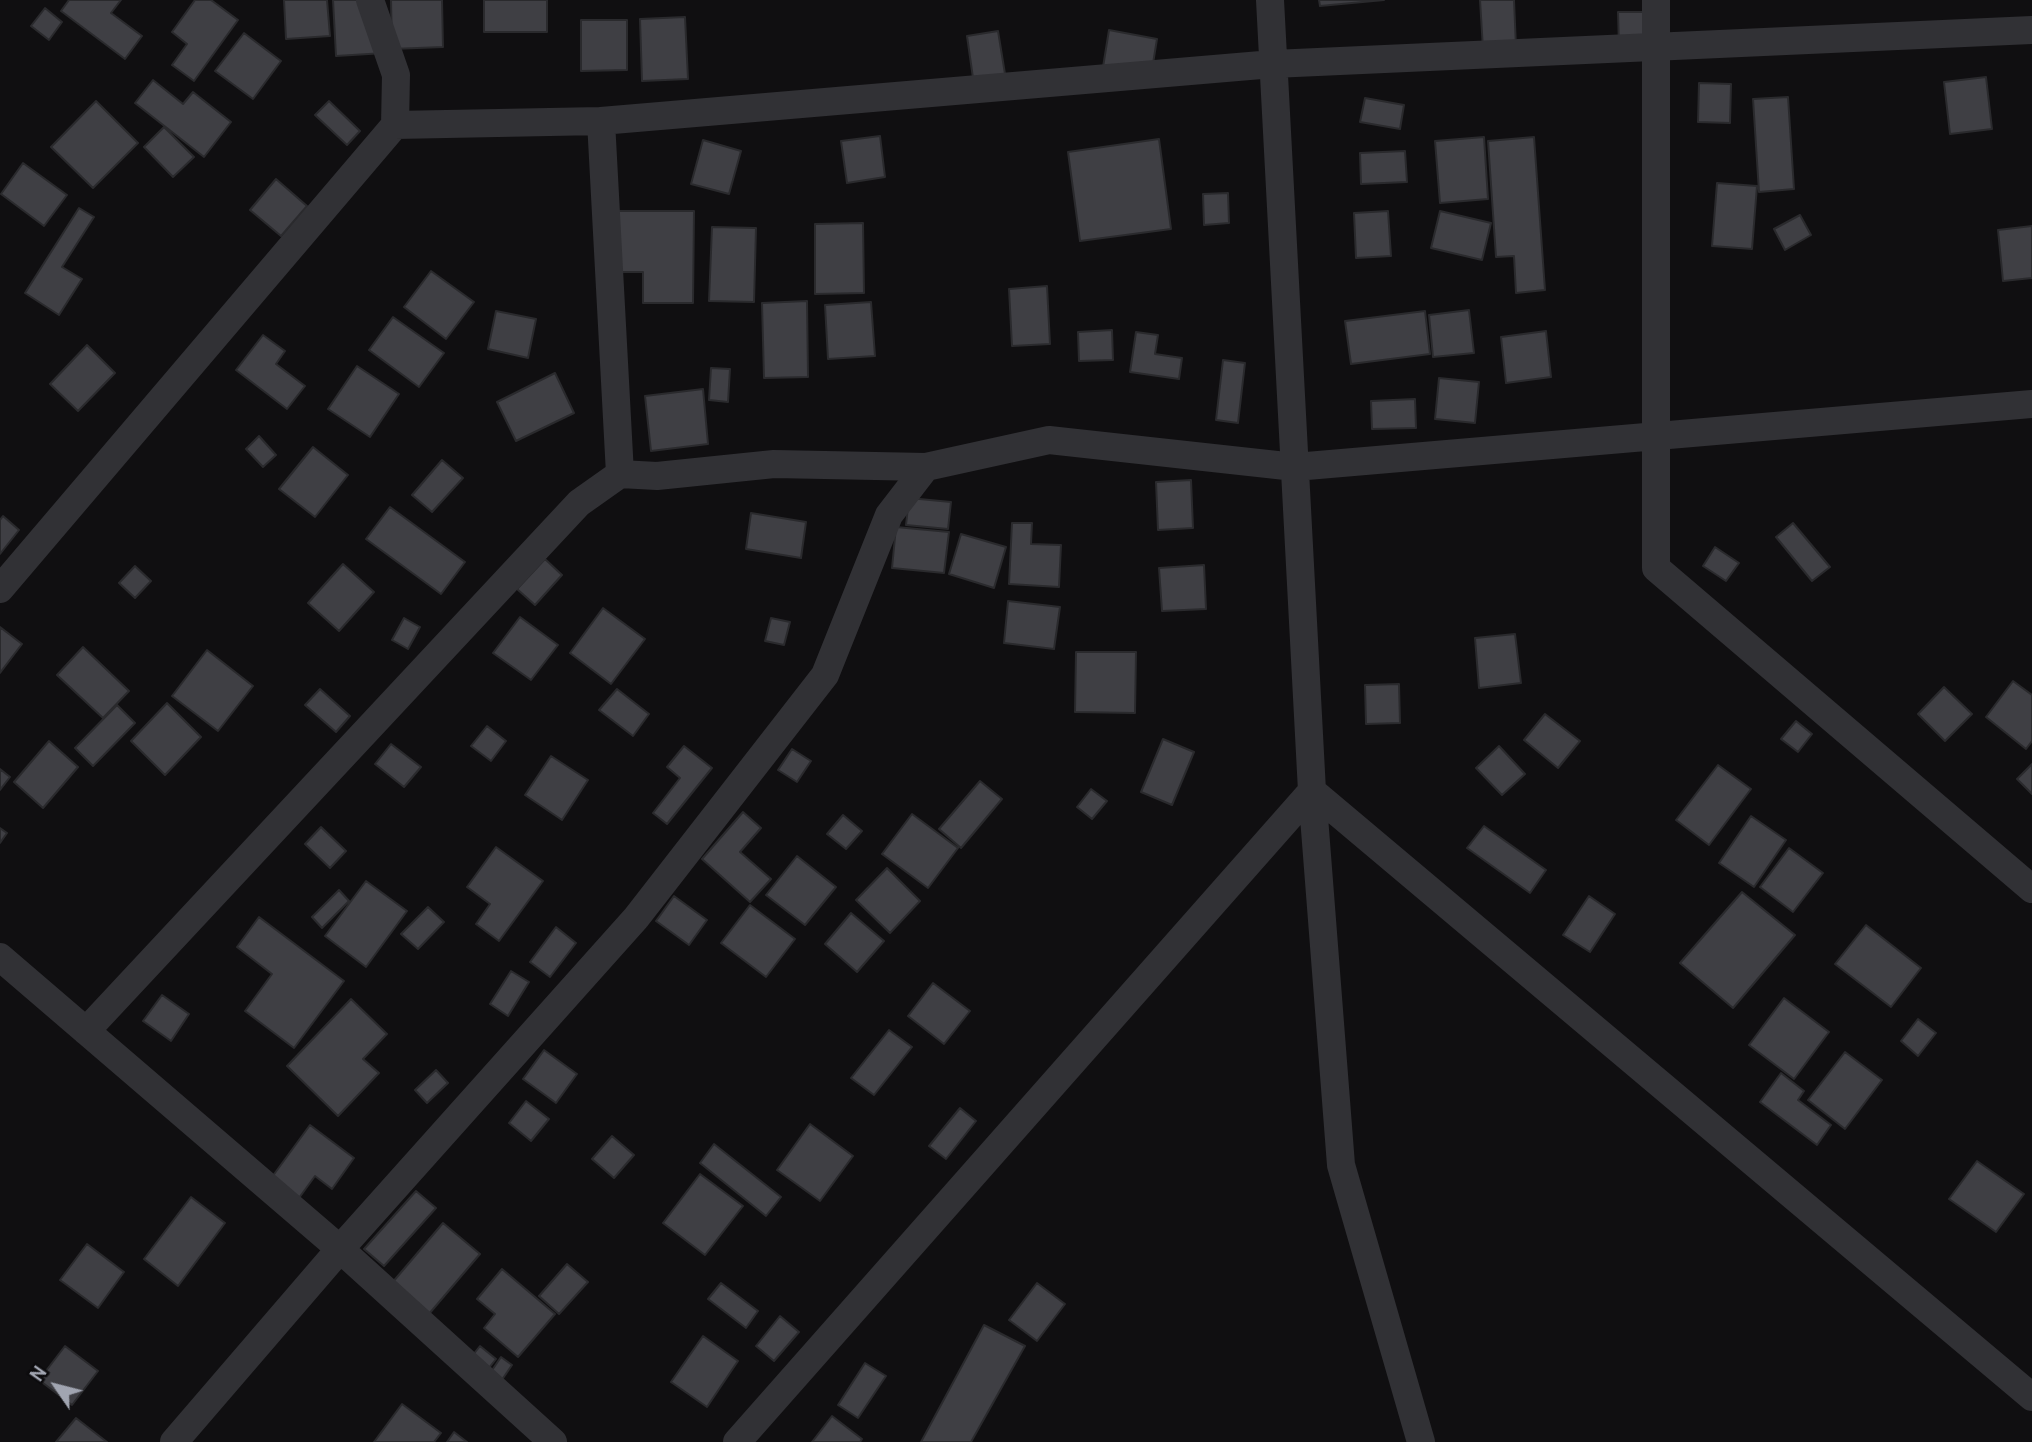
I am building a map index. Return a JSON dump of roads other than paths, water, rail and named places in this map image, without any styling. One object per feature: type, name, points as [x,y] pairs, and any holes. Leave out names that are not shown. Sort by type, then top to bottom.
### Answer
[{"type":"street","points":[[0,589],[395,125],[396,75],[370,0]]},
{"type":"street","points":[[1270,0],[1312,791],[1341,1165],[1421,1442]]},
{"type":"street","points":[[1656,0],[1657,568],[2032,889]]},
{"type":"street","points":[[395,125],[601,121],[1273,64],[2032,30]]},
{"type":"street","points":[[601,121],[620,474]]},
{"type":"street","points":[[86,1031],[579,503],[620,474],[657,477],[774,464],[926,467],[1049,440],[1295,467],[2032,404]]},
{"type":"street","points":[[174,1442],[340,1249],[636,918],[825,675],[889,515],[926,467]]},
{"type":"street","points":[[1312,791],[2032,1397]]},
{"type":"street","points":[[737,1442],[1312,791]]},
{"type":"street","points":[[0,957],[340,1249],[553,1442]]}]
